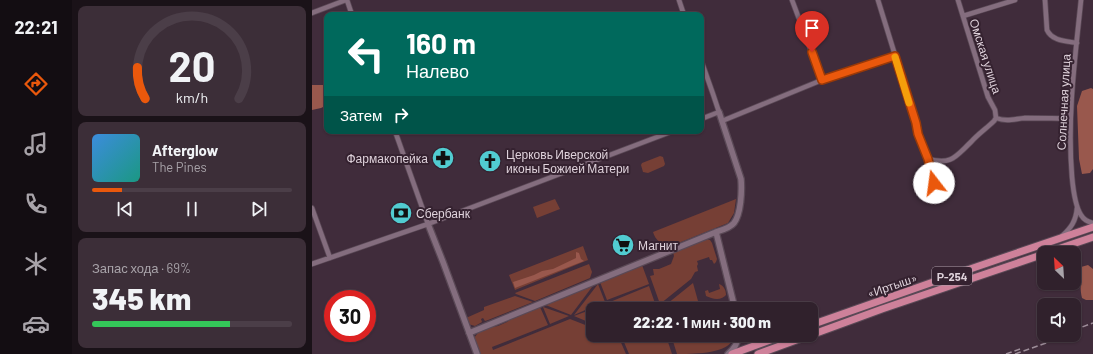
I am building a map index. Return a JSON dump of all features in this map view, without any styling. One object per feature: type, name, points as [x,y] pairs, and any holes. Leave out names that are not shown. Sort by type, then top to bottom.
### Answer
[{"type":"main road","name":"«Иртыш»","points":[[818,324],[1093,227]]},
{"type":"main road","name":"«Иртыш»","points":[[1066,246],[1093,237]]},
{"type":"main road","name":"«Иртыш»","points":[[818,332],[1037,256]]},
{"type":"main road","points":[[732,354],[765,342]]},
{"type":"main road","name":"«Иртыш»","points":[[758,354],[791,342]]},
{"type":"street","points":[[312,13],[346,0],[351,12]]},
{"type":"street","points":[[679,0],[683,12]]},
{"type":"street","points":[[792,0],[822,80]]},
{"type":"street","points":[[878,0],[916,123],[918,134],[928,159],[938,196]]},
{"type":"street","name":"Омская улица","points":[[958,0],[988,97],[995,110],[996,118]]},
{"type":"street","points":[[963,16],[1015,0]]},
{"type":"street","points":[[1045,0],[1047,30],[1049,34],[1056,39],[1076,43]]},
{"type":"street","name":"Солнечная улица","points":[[1077,204],[1073,188],[1070,119],[1081,0]]},
{"type":"street","points":[[722,121],[822,80],[895,56]]},
{"type":"street","points":[[469,333],[716,232],[734,223],[739,207],[742,187],[741,179],[714,94],[704,68]]},
{"type":"street","points":[[704,118],[719,112]]},
{"type":"street","points":[[928,159],[944,161],[959,155],[971,141],[996,118],[1004,121],[1025,118],[1070,119]]},
{"type":"street","points":[[396,134],[477,354]]},
{"type":"street","points":[[312,264],[428,224],[665,134]]},
{"type":"street","points":[[1077,204],[1081,216],[1093,224]]},
{"type":"street","points":[[1058,239],[1070,229],[1074,223],[1077,204]]},
{"type":"street","points":[[312,208],[330,258]]},
{"type":"street","points":[[716,232],[733,302]]},
{"type":"street","points":[[728,354],[735,348],[738,342]]},
{"type":"shaded area","points":[[312,85],[324,85],[324,106],[312,110]]},
{"type":"shaded area","points":[[1091,88],[1093,89],[1093,169],[1090,173],[1082,174],[1079,159],[1077,106],[1082,91]]},
{"type":"shaded area","points":[[660,156],[663,157],[665,164],[664,166],[648,173],[643,172],[641,165],[642,163]]},
{"type":"shaded area","points":[[555,199],[560,209],[537,218],[533,207]]},
{"type":"shaded area","points":[[736,199],[734,213],[728,223],[671,246],[659,242],[654,235],[653,232]]},
{"type":"shaded area","points":[[706,239],[710,240],[712,243],[717,259],[714,264],[709,257],[697,261],[698,271],[695,272],[691,279],[662,302],[659,302],[650,276],[654,275],[653,269],[659,269],[671,264],[674,256],[673,252]]},
{"type":"shaded area","points":[[583,246],[588,260],[515,290],[509,275]]},
{"type":"shaded area","points":[[576,252],[579,253],[581,259],[584,261],[515,288],[513,282],[542,271],[553,269],[576,258]]},
{"type":"shaded area","points":[[589,264],[592,272],[590,278],[535,301],[515,293]]},
{"type":"shaded area","points":[[642,265],[649,284],[607,300],[600,282]]},
{"type":"shaded area","points":[[1088,265],[1093,269],[1093,300],[1086,300],[1082,298],[1081,267]]},
{"type":"shaded area","points":[[595,283],[571,315],[543,304]]},
{"type":"shaded area","points":[[693,283],[699,302],[669,302]]},
{"type":"shaded area","points":[[598,284],[605,302],[586,302],[586,310],[574,315]]},
{"type":"shaded area","points":[[719,284],[726,291],[726,295],[724,297],[714,299],[706,296],[705,291],[708,290],[709,293],[720,289]]},
{"type":"shaded area","points":[[649,286],[655,302],[610,302]]},
{"type":"shaded area","points":[[515,296],[533,302],[485,321],[483,318],[481,319],[482,322],[475,326],[468,324],[466,318],[484,310],[484,307]]},
{"type":"shaded area","points":[[539,306],[548,325],[492,347],[493,350],[570,319],[586,325],[586,342],[621,342],[626,354],[480,354],[474,338],[478,333],[486,328],[498,326],[507,322],[513,317]]},
{"type":"shaded area","points":[[543,307],[569,316],[550,324]]},
{"type":"shaded area","points":[[586,312],[586,321],[574,316]]},
{"type":"shaded area","points":[[624,342],[668,342],[672,354],[629,354]]},
{"type":"shaded area","points":[[673,342],[731,342],[722,349],[715,351],[677,354]]},
{"type":"railway","points":[[1081,327],[1093,323]]},
{"type":"railway","points":[[1015,354],[1049,342]]},
{"type":"railway","points":[[1006,354],[1020,349]]},
{"type":"slow traffic","points":[[895,57],[909,103]]},
{"type":"place","name":"Фармакопейка","points":[[443,158]]},
{"type":"place","name":"Церковь Иверской иконы Божией Матери","points":[[490,161]]},
{"type":"place","name":"Сбербанк","points":[[401,213]]},
{"type":"place","name":"Магнит","points":[[623,245]]},
{"type":"route","points":[[812,52],[822,80],[895,56],[921,144],[928,159],[934,183]]}]
